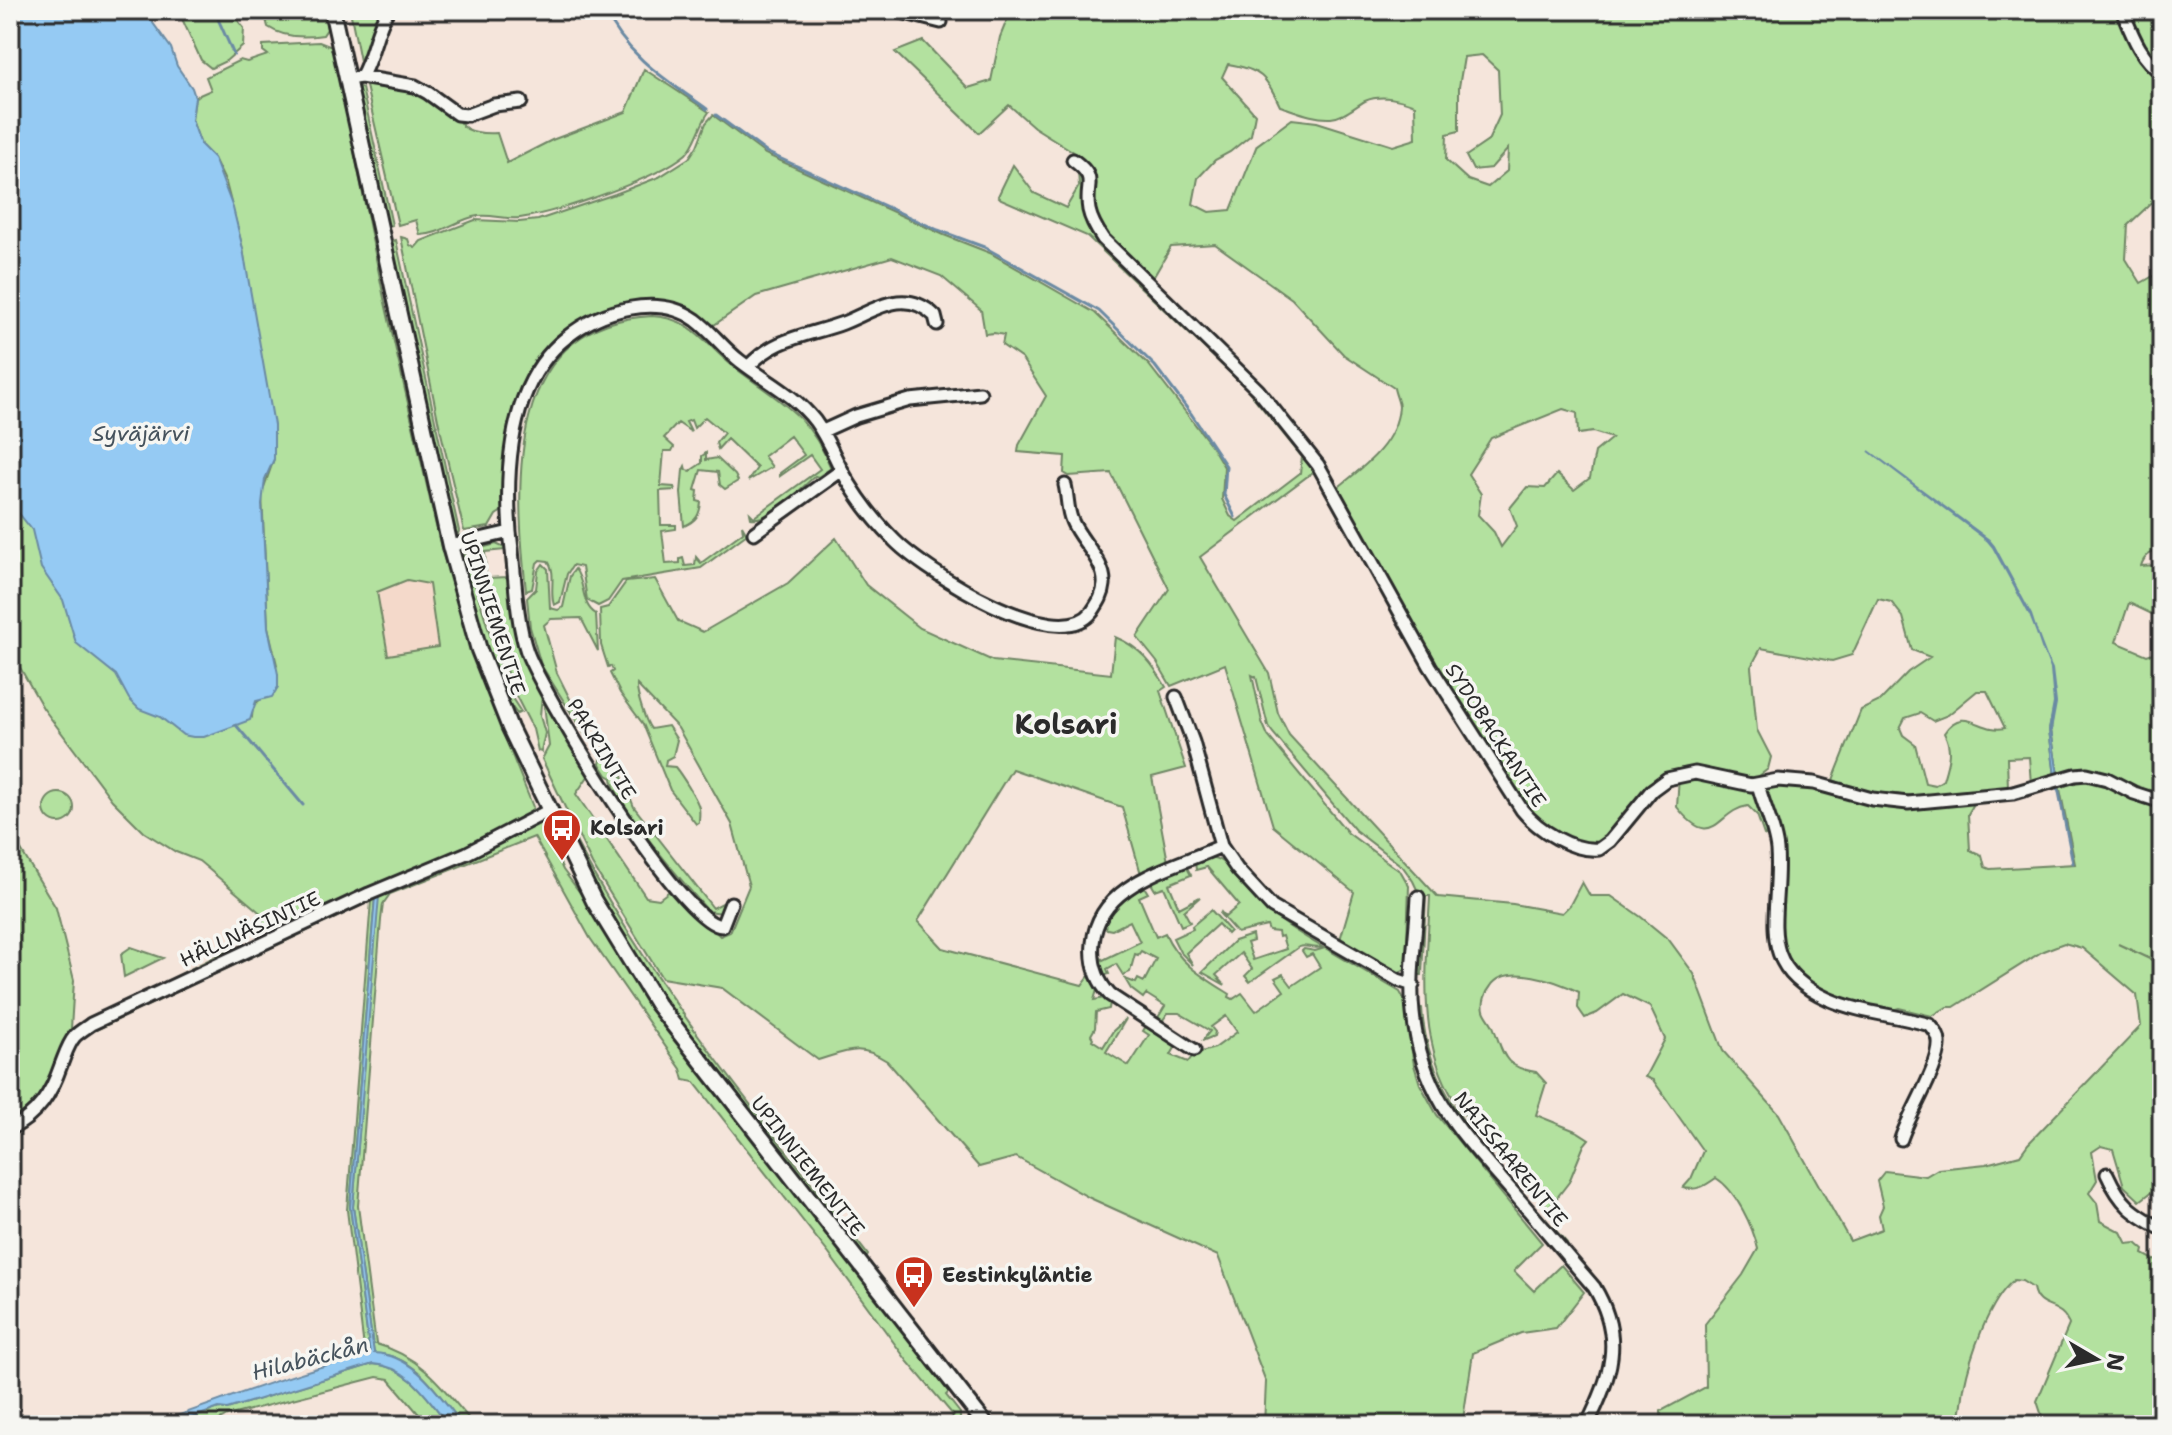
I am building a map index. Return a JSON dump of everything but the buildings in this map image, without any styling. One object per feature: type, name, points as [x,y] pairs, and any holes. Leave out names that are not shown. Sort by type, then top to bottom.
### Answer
[{"type":"main road","name":"UPINNIEMENTIE","points":[[332,10],[354,78],[450,546],[492,686],[609,929],[657,1004],[980,1423]]},
{"type":"street","points":[[354,78],[371,60],[377,32],[388,10]]},
{"type":"street","points":[[893,10],[941,22]]},
{"type":"street","points":[[2122,10],[2137,46],[2149,64],[2162,73]]},
{"type":"street","points":[[354,78],[422,89],[457,114],[467,115],[494,105],[521,102]]},
{"type":"street","name":"SYDOBACKANTIE","points":[[1073,160],[1084,168],[1091,180],[1089,213],[1103,239],[1258,390],[1318,465],[1430,666],[1532,822],[1565,841],[1594,850],[1605,847],[1652,790],[1667,779],[1695,773],[1758,784],[1778,780],[1814,783],[1872,799],[1908,803],[2013,793],[2087,774],[2162,802]]},
{"type":"street","points":[[748,367],[767,349],[786,339],[845,322],[886,303],[918,304],[935,316],[937,324]]},
{"type":"street","points":[[450,546],[510,532],[513,448],[523,396],[541,363],[576,330],[597,318],[644,307],[675,310],[701,324],[748,367],[790,394],[823,431],[857,496],[895,541],[919,562],[994,605],[1033,619],[1070,624],[1085,619],[1098,603],[1103,594],[1104,578],[1071,519],[1065,485]]},
{"type":"street","points":[[823,431],[856,416],[910,400],[980,393]]},
{"type":"street","points":[[754,533],[842,470]]},
{"type":"street","name":"PAKRINTIE","points":[[510,532],[521,627],[526,649],[543,686],[623,817],[694,909],[712,925],[722,926],[731,903]]},
{"type":"street","points":[[1176,697],[1193,742],[1221,846],[1237,869],[1272,907],[1398,980],[1413,985]]},
{"type":"street","points":[[1758,784],[1777,848],[1773,920],[1778,953],[1786,967],[1806,986],[1828,999],[1930,1025],[1937,1034],[1938,1049],[1933,1065],[1901,1139]]},
{"type":"street","name":"HÄLLNÄSINTIE","points":[[10,1129],[32,1116],[45,1101],[68,1046],[91,1024],[384,887],[467,853],[550,810]]},
{"type":"street","points":[[1194,1050],[1110,995],[1100,985],[1094,970],[1093,939],[1103,910],[1131,885],[1221,846]]},
{"type":"street","name":"NAISSAARENTIE","points":[[1418,897],[1413,1014],[1426,1073],[1442,1108],[1594,1287],[1604,1307],[1610,1330],[1612,1361],[1605,1390],[1587,1425]]},
{"type":"street","points":[[2107,1174],[2120,1201],[2134,1214],[2162,1229]]},
{"type":"shaded area","points":[[407,580],[430,584],[438,648],[387,655],[376,592]]},
{"type":"green space","points":[[178,10],[236,10],[244,28],[243,46],[226,61],[211,68],[201,60]]},
{"type":"green space","points":[[272,10],[324,10],[327,29],[323,35],[316,36],[281,33],[268,27],[266,19]]},
{"type":"green space","points":[[350,10],[386,10],[361,66]]},
{"type":"green space","points":[[1011,10],[2162,10],[2162,193],[2128,225],[2126,259],[2141,283],[2162,271],[2162,551],[2149,555],[2141,566],[2157,565],[2162,561],[2162,619],[2129,603],[2116,642],[2147,655],[2162,650],[2162,800],[2143,794],[2111,775],[2058,775],[2051,730],[2054,707],[2049,730],[2055,776],[2031,784],[2029,757],[2007,758],[2008,788],[1898,795],[1855,788],[1833,780],[1861,710],[1880,701],[1908,672],[1930,657],[1912,650],[1903,617],[1891,602],[1878,599],[1852,655],[1832,661],[1761,648],[1751,667],[1757,730],[1771,757],[1768,769],[1754,780],[1705,768],[1688,767],[1673,771],[1647,790],[1606,842],[1583,843],[1561,835],[1524,807],[1430,658],[1336,489],[1376,454],[1392,433],[1399,407],[1394,388],[1344,355],[1292,299],[1215,244],[1171,247],[1153,278],[1108,238],[1242,376],[1317,469],[1200,557],[1269,673],[1278,713],[1289,735],[1438,897],[1513,904],[1562,913],[1582,882],[1590,896],[1611,896],[1669,940],[1694,974],[1723,1051],[1779,1114],[1850,1241],[1882,1229],[1879,1215],[1883,1206],[1877,1181],[1885,1171],[1926,1176],[1938,1169],[1986,1164],[2020,1155],[2141,1026],[2137,995],[2082,948],[2064,943],[2043,951],[1954,1007],[1947,1007],[1932,1016],[1899,1008],[1889,1011],[1821,990],[1792,969],[1783,955],[1778,938],[1779,858],[1765,791],[1767,787],[1791,782],[1867,800],[1975,802],[1968,814],[1970,850],[1982,855],[1985,867],[1990,869],[2075,864],[2059,784],[2089,778],[2102,780],[2162,805],[2162,964],[2118,944],[2162,965],[2162,1184],[2140,1201],[2124,1186],[2113,1149],[2101,1146],[2092,1152],[2097,1180],[2089,1193],[2097,1203],[2100,1221],[2121,1232],[2127,1244],[2136,1243],[2144,1250],[2143,1254],[2162,1264],[2162,1425],[2045,1425],[2037,1401],[2069,1325],[2061,1312],[2039,1301],[2033,1288],[2014,1280],[1996,1301],[1976,1345],[1957,1425],[1661,1425],[1661,1411],[1706,1387],[1705,1324],[1743,1275],[1758,1249],[1743,1210],[1716,1178],[1701,1187],[1683,1188],[1691,1179],[1703,1151],[1653,1080],[1645,1077],[1665,1039],[1650,1007],[1623,994],[1585,1018],[1578,1008],[1579,992],[1534,976],[1509,975],[1499,979],[1488,991],[1484,1010],[1502,1052],[1510,1063],[1536,1072],[1546,1083],[1536,1115],[1589,1139],[1569,1182],[1549,1208],[1475,1129],[1443,1078],[1434,1053],[1427,1002],[1430,896],[1426,896],[1422,975],[1418,975],[1421,898],[1413,881],[1403,867],[1355,830],[1273,733],[1268,726],[1256,677],[1252,675],[1268,736],[1348,833],[1401,872],[1409,886],[1406,969],[1397,973],[1339,943],[1354,892],[1273,826],[1225,664],[1171,686],[1137,637],[1169,589],[1111,473],[1069,476],[1064,473],[1065,456],[1018,452],[1046,396],[1022,359],[1002,345],[1004,335],[985,334],[981,310],[941,276],[892,257],[756,296],[714,325],[692,312],[666,307],[617,308],[579,322],[557,339],[540,358],[528,380],[514,430],[505,509],[496,515],[489,527],[464,531],[401,237],[408,239],[415,248],[421,241],[475,220],[538,220],[659,177],[689,158],[713,115],[765,154],[990,253],[1095,313],[1149,365],[1211,445],[1224,467],[1222,499],[1230,516],[1237,521],[1300,473],[1302,457],[1247,389],[1087,236],[998,196],[1013,165],[1034,193],[1066,208],[1079,186],[1077,154],[1034,127],[1009,105],[979,133],[895,52],[923,41],[968,88],[991,81],[1000,37]],"holes":[[[1482,55],[1498,70],[1500,115],[1488,141],[1466,156],[1473,170],[1491,168],[1508,149],[1507,171],[1488,187],[1468,180],[1446,160],[1447,134],[1459,131],[1459,87],[1464,57]],[[1228,64],[1248,69],[1266,81],[1280,106],[1318,117],[1340,116],[1371,99],[1403,101],[1415,105],[1416,139],[1393,146],[1317,122],[1292,119],[1257,145],[1231,210],[1209,212],[1193,204],[1198,178],[1215,160],[1251,135],[1255,114],[1222,77]],[[1563,409],[1577,413],[1578,434],[1593,432],[1612,438],[1595,452],[1590,478],[1574,490],[1557,474],[1545,488],[1527,487],[1510,508],[1517,526],[1501,547],[1494,532],[1478,515],[1481,494],[1468,474],[1491,438]],[[1977,691],[1987,691],[2005,728],[1996,729],[1966,720],[1951,724],[1944,733],[1949,750],[1943,780],[1935,785],[1925,783],[1915,744],[1903,735],[1900,728],[1905,718],[1920,713],[1933,721],[1948,715]]]},
{"type":"green space","points":[[319,42],[332,47],[384,298],[442,552],[487,693],[533,807],[525,819],[483,842],[260,933],[264,916],[199,861],[176,852],[144,832],[112,800],[43,708],[10,650],[10,501],[252,717],[253,706],[262,698],[277,665],[268,627],[262,493],[274,459],[243,249],[226,183],[214,158],[201,145],[192,120],[195,97],[211,90],[206,77],[240,60],[247,62],[268,55],[263,51],[263,45]],"holes":[[[407,580],[429,584],[438,647],[388,655],[377,592]]]},
{"type":"green space","points":[[644,69],[709,112],[689,150],[672,164],[631,184],[537,215],[515,218],[478,216],[420,235],[416,220],[398,225],[366,86],[369,82],[415,88],[457,115],[467,129],[497,133],[507,163],[552,140],[626,112]]},
{"type":"green space","points":[[359,87],[362,88],[392,225],[389,226],[386,225],[357,94]]},
{"type":"green space","points":[[396,240],[458,534],[453,529],[390,246]]},
{"type":"green space","points":[[652,316],[689,327],[724,359],[790,409],[812,433],[831,468],[815,476],[776,510],[759,518],[751,518],[750,513],[754,517],[820,469],[810,455],[780,476],[804,455],[790,436],[764,456],[772,467],[748,481],[757,468],[727,439],[718,449],[716,443],[724,433],[705,417],[694,428],[691,420],[686,422],[691,432],[678,423],[664,438],[674,447],[672,451],[664,451],[661,486],[674,487],[675,490],[660,491],[661,525],[676,525],[676,529],[662,531],[666,564],[680,563],[683,558],[685,566],[695,565],[696,557],[701,563],[743,532],[742,525],[747,534],[701,568],[622,581],[608,601],[598,606],[587,600],[582,567],[573,565],[567,574],[560,602],[554,605],[552,571],[548,561],[540,560],[537,563],[532,589],[526,591],[520,504],[522,459],[529,416],[544,378],[568,347],[604,325]]},
{"type":"green space","points":[[706,453],[706,460],[717,458],[738,481],[725,489],[720,485],[718,472],[701,470],[695,490],[698,491],[697,501],[701,502],[700,511],[694,520],[684,526],[681,493],[683,470],[685,466],[690,471],[702,463],[702,456]]},
{"type":"green space","points":[[836,538],[866,585],[920,628],[993,661],[1111,674],[1115,637],[1145,657],[1166,687],[1160,691],[1186,768],[1152,777],[1168,862],[1141,874],[1122,807],[1012,769],[918,921],[943,948],[1082,985],[1089,976],[1097,990],[1094,1000],[1105,998],[1110,1002],[1109,1009],[1096,1012],[1092,1040],[1103,1047],[1113,1031],[1126,1019],[1106,1052],[1129,1066],[1149,1035],[1143,1031],[1146,1026],[1176,1046],[1171,1055],[1188,1062],[1194,1054],[1215,1048],[1237,1032],[1226,1016],[1211,1027],[1214,1036],[1202,1041],[1210,1031],[1179,1013],[1168,1013],[1160,1024],[1156,1021],[1165,1006],[1146,994],[1143,998],[1131,989],[1125,979],[1144,982],[1156,959],[1141,951],[1135,954],[1130,972],[1123,975],[1116,964],[1107,969],[1109,974],[1102,976],[1098,954],[1103,960],[1140,942],[1130,921],[1112,930],[1103,923],[1115,903],[1143,885],[1148,893],[1139,897],[1156,937],[1165,933],[1170,944],[1192,968],[1233,999],[1242,993],[1256,1011],[1284,991],[1275,978],[1283,974],[1292,986],[1320,967],[1312,954],[1306,957],[1302,951],[1304,949],[1315,951],[1325,948],[1400,992],[1404,999],[1414,1065],[1420,1084],[1437,1115],[1542,1243],[1514,1271],[1534,1291],[1561,1265],[1584,1292],[1556,1328],[1521,1333],[1473,1353],[1463,1419],[1478,1425],[1264,1425],[1266,1382],[1218,1256],[1090,1198],[1016,1157],[979,1167],[887,1061],[878,1055],[854,1050],[818,1060],[722,988],[662,978],[592,864],[542,759],[549,746],[544,704],[548,700],[591,772],[576,794],[646,897],[659,899],[672,889],[720,936],[730,932],[749,886],[732,824],[678,728],[637,685],[651,729],[668,726],[677,740],[673,756],[666,760],[665,766],[675,767],[688,787],[698,804],[699,822],[696,824],[670,790],[643,724],[620,693],[610,673],[613,671],[611,666],[608,667],[601,645],[600,609],[608,607],[626,582],[655,579],[678,621],[703,632],[788,583]]},
{"type":"green space","points":[[496,544],[507,549],[510,565],[506,566],[505,550],[485,552],[486,578],[507,577],[507,572],[509,574],[542,694],[540,716],[545,733],[541,752],[511,686],[471,556],[474,550]]},
{"type":"green space","points":[[465,552],[503,677],[521,712],[517,714],[498,681],[483,641],[461,561]]},
{"type":"green space","points":[[543,564],[548,569],[550,608],[558,610],[563,607],[570,576],[575,569],[585,599],[596,614],[598,651],[581,618],[551,619],[544,625],[557,673],[584,727],[584,733],[541,665],[530,627],[527,598],[536,589],[538,571]]},
{"type":"green space","points":[[610,746],[634,807],[713,908],[726,901],[722,913],[708,911],[625,806],[612,778],[600,764],[604,747]]},
{"type":"green space","points":[[1697,775],[1756,787],[1772,839],[1764,835],[1757,815],[1748,806],[1708,828],[1689,821],[1677,807],[1679,777]]},
{"type":"green space","points":[[59,793],[70,797],[74,808],[70,819],[59,823],[48,819],[44,808],[48,797]]},
{"type":"green space","points":[[554,805],[558,806],[624,926],[662,983],[867,1257],[864,1258],[649,979],[592,885]]},
{"type":"green space","points":[[537,820],[541,822],[563,870],[584,898],[649,1003],[949,1392],[946,1395],[960,1413],[960,1422],[942,1425],[954,1416],[908,1362],[829,1254],[694,1082],[684,1080],[681,1069],[590,938],[534,837],[390,894],[383,904],[381,920],[358,1206],[376,1344],[392,1349],[420,1366],[474,1425],[463,1425],[414,1368],[388,1355],[374,1354],[353,1207],[378,896],[375,897],[350,1207],[370,1354],[365,1356],[347,1210],[371,901],[83,1036],[88,1030]]},
{"type":"green space","points":[[10,832],[56,908],[74,980],[71,1029],[228,950],[234,952],[75,1032],[70,1030],[42,1094],[34,1105],[10,1123]]},
{"type":"green space","points":[[1209,857],[1226,865],[1277,918],[1322,947],[1299,947],[1250,982],[1245,976],[1252,969],[1241,953],[1216,975],[1225,985],[1202,972],[1234,941],[1252,935],[1253,941],[1247,943],[1253,960],[1286,949],[1282,936],[1269,931],[1267,926],[1237,933],[1220,914],[1225,917],[1239,905],[1207,867],[1196,870],[1195,862]]},
{"type":"green space","points":[[1186,866],[1191,875],[1169,884],[1179,908],[1200,897],[1184,911],[1190,922],[1181,926],[1164,887],[1155,890],[1152,885],[1154,881]]},
{"type":"green space","points":[[1211,910],[1230,931],[1227,934],[1218,924],[1186,953],[1193,965],[1180,952],[1173,938],[1193,929],[1192,926]]},
{"type":"green space","points":[[131,947],[163,958],[124,977],[121,954]]},
{"type":"green space","points":[[1417,1007],[1422,1008],[1427,1043],[1438,1076],[1454,1107],[1496,1163],[1567,1243],[1563,1246],[1483,1155],[1454,1116],[1429,1064]]},
{"type":"green space","points":[[373,1364],[386,1366],[407,1377],[449,1425],[428,1425],[389,1379],[377,1377],[227,1416],[211,1425],[172,1425],[219,1408],[227,1409]]},
{"type":"water","name":"Syväjärvi","points":[[10,10],[149,10],[153,23],[171,48],[177,66],[192,88],[195,97],[192,120],[201,145],[214,158],[233,208],[274,425],[274,459],[265,479],[262,504],[268,627],[278,687],[272,697],[256,701],[250,720],[204,737],[183,735],[160,717],[139,709],[129,699],[116,675],[76,643],[63,600],[41,568],[32,530],[10,502]]},
{"type":"water","points":[[1869,451],[1989,540],[2031,615],[2037,633],[1988,541]]},
{"type":"water","points":[[2047,658],[2052,669],[2056,703],[2051,730],[2058,775],[2055,776],[2049,730],[2054,703]]},
{"type":"water","points":[[379,896],[353,1207],[374,1353],[389,1355],[414,1369],[463,1425],[449,1425],[407,1377],[386,1366],[373,1364],[227,1409],[219,1408],[172,1425],[150,1425],[286,1378],[370,1354],[350,1207],[375,897]]},
{"type":"waterway","points":[[214,10],[234,55]]},
{"type":"waterway","points":[[605,10],[636,54],[663,78],[707,109]]},
{"type":"waterway","points":[[716,115],[766,152],[938,230],[984,247],[1099,311],[1155,366],[1226,466],[1224,495],[1235,517]]},
{"type":"waterway","points":[[236,725],[303,805]]},
{"type":"waterway","points":[[2058,787],[2073,863]]},
{"type":"place","name":"Kolsari","points":[[562,862]]},
{"type":"place","name":"Eestinkyläntie","points":[[914,1309]]},
{"type":"district","name":"Kolsari","points":[[1066,724]]},
{"type":"water label","name":"Hilabäckån","points":[[310,1358]]}]
